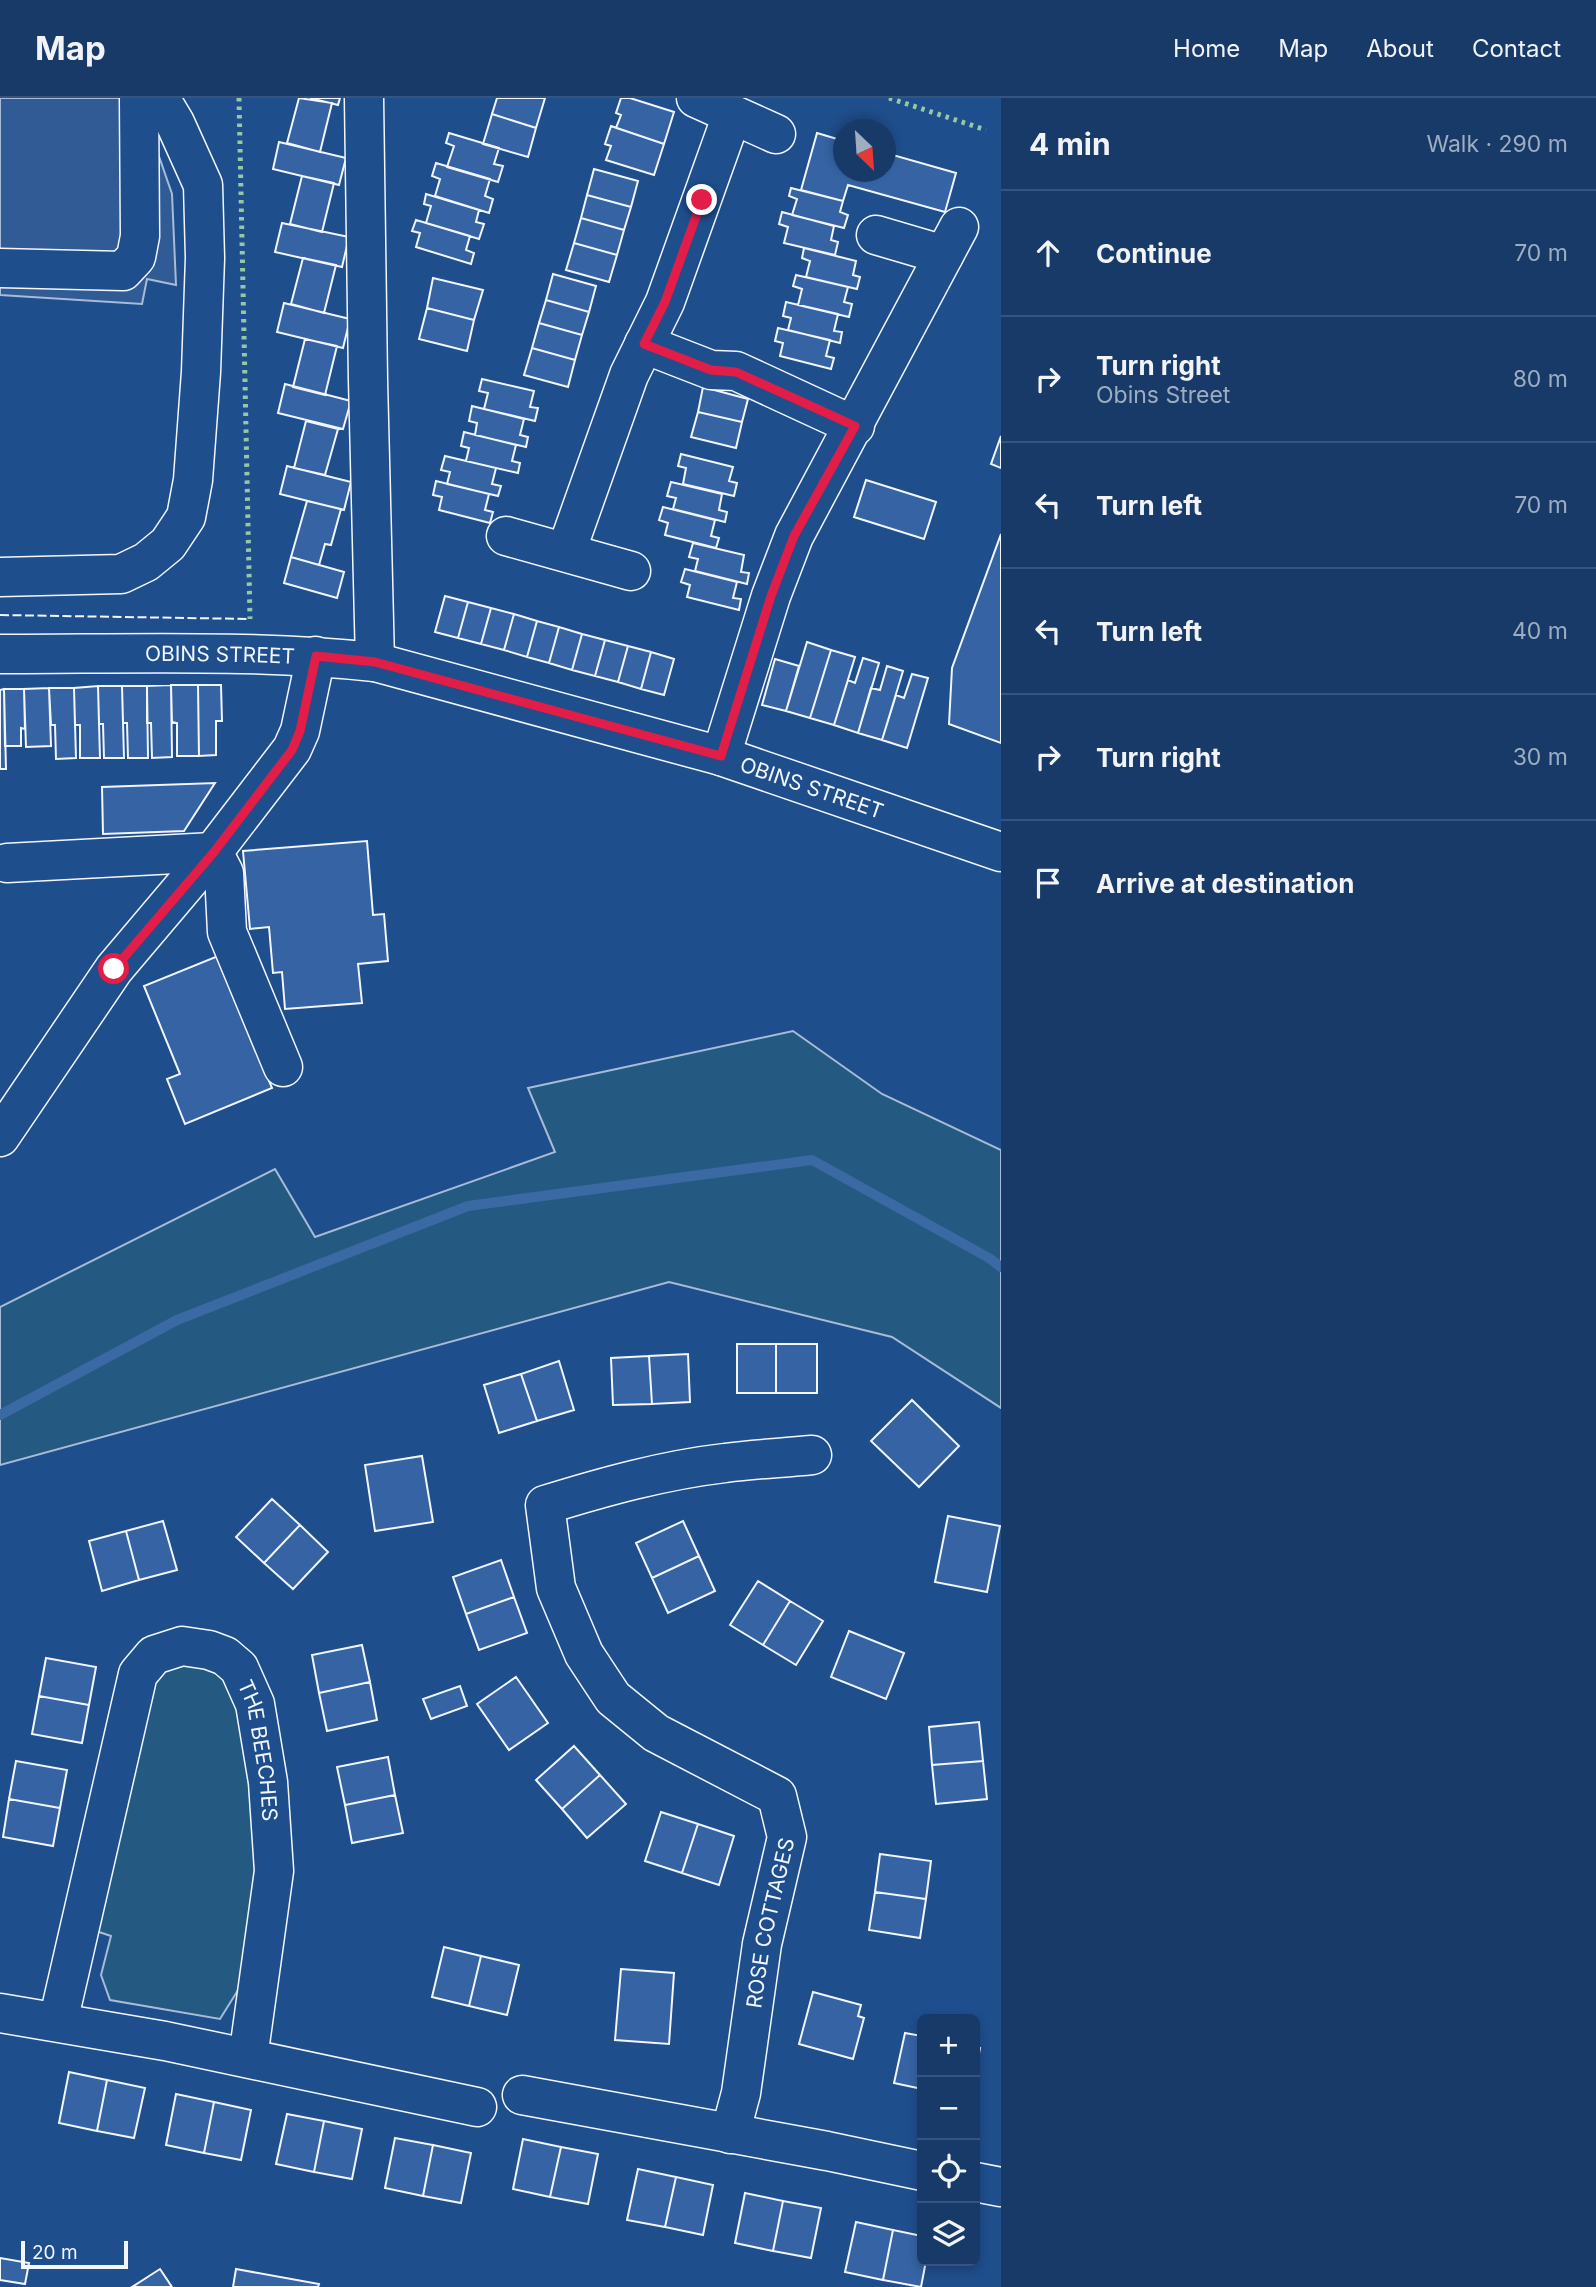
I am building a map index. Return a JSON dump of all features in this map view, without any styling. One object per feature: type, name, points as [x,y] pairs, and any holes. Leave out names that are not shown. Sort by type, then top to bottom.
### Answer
[{"type":"street","points":[[0,268],[123,271],[135,257],[140,236],[139,98]]},
{"type":"street","points":[[0,577],[121,574],[146,562],[168,544],[186,517],[193,480],[201,372],[205,258],[203,185],[175,123],[160,98]]},
{"type":"street","points":[[364,98],[375,662]]},
{"type":"street","points":[[696,98],[776,134]]},
{"type":"street","points":[[566,552],[629,375],[665,302],[732,115]]},
{"type":"street","points":[[721,756],[771,596],[794,536],[952,241],[876,235]]},
{"type":"street","points":[[644,344],[711,370],[736,372],[855,426]]},
{"type":"street","points":[[506,536],[631,571]]},
{"type":"street","name":"OBINS STREET","points":[[0,654],[244,653],[375,662],[721,756],[1001,852]]},
{"type":"street","points":[[0,1137],[114,969],[214,852],[292,750],[300,731],[316,656]]},
{"type":"street","points":[[7,863],[214,852]]},
{"type":"street","points":[[214,852],[224,873],[227,932],[283,1067]]},
{"type":"street","name":"ROSE COTTAGES","points":[[730,2134],[741,2093],[762,1944],[787,1837],[777,1796],[656,1733],[612,1698],[584,1654],[556,1588],[545,1505],[607,1485],[723,1463],[812,1455]]},
{"type":"street","name":"THE BEECHES","points":[[58,2022],[138,1674],[153,1655],[182,1646],[209,1650],[225,1656],[239,1668],[256,1704],[268,1782],[274,1871],[248,2058]]},
{"type":"street","points":[[0,2014],[58,2022],[248,2058],[477,2106]]},
{"type":"street","points":[[522,2095],[917,2170]]},
{"type":"street","points":[[980,2183],[1001,2188]]},
{"type":"shaded area","points":[[0,98],[129,98],[154,142],[172,194],[176,285],[147,279],[142,304],[0,295]]},
{"type":"shaded area","points":[[793,1031],[882,1094],[1001,1150],[1001,1408],[892,1337],[669,1282],[0,1465],[0,1307],[275,1169],[315,1237],[555,1152],[528,1088]]},
{"type":"shaded area","points":[[184,1657],[223,1676],[244,1723],[257,1886],[240,1987],[220,2019],[110,2000],[101,1975],[111,1936],[96,1931],[156,1675]]},
{"type":"building","points":[[299,98],[332,103],[320,152],[287,143]]},
{"type":"building","points":[[310,98],[340,98],[338,105]]},
{"type":"building","points":[[497,98],[545,98],[536,128],[492,114]]},
{"type":"building","points":[[621,98],[630,98],[674,112],[664,144],[616,128],[621,115],[616,113]]},
{"type":"building","points":[[492,114],[536,128],[528,157],[483,144]]},
{"type":"building","points":[[611,126],[664,144],[654,175],[606,160],[611,146],[605,144]]},
{"type":"building","points":[[449,133],[499,148],[494,164],[503,166],[498,182],[447,167],[454,146],[446,143]]},
{"type":"building","points":[[817,133],[833,138],[833,182],[896,182],[896,156],[956,173],[945,212],[848,185],[843,201],[801,190]]},
{"type":"building","points":[[279,142],[346,158],[339,185],[273,169]]},
{"type":"building","points":[[436,163],[490,179],[485,196],[493,199],[489,213],[435,196],[440,179],[432,176]]},
{"type":"building","points":[[594,169],[638,181],[631,207],[587,195]]},
{"type":"building","points":[[302,176],[334,183],[322,232],[290,224]]},
{"type":"building","points":[[791,188],[843,201],[840,212],[848,215],[844,228],[792,215],[797,199],[789,196]]},
{"type":"building","points":[[426,194],[479,210],[476,222],[484,224],[479,239],[426,223],[431,206],[424,204]]},
{"type":"building","points":[[587,195],[631,207],[624,230],[581,218]]},
{"type":"building","points":[[782,212],[834,226],[831,240],[838,242],[835,255],[784,243],[788,227],[779,224]]},
{"type":"building","points":[[581,218],[624,230],[617,255],[574,243]]},
{"type":"building","points":[[416,220],[470,236],[466,250],[474,253],[471,264],[416,247],[420,233],[412,231]]},
{"type":"building","points":[[282,223],[349,237],[342,267],[275,252]]},
{"type":"building","points":[[574,243],[617,255],[609,282],[566,270]]},
{"type":"building","points":[[804,248],[856,261],[853,275],[860,277],[857,289],[806,277],[810,261],[802,258]]},
{"type":"building","points":[[303,258],[336,265],[324,313],[291,304]]},
{"type":"building","points":[[553,274],[596,286],[589,312],[546,300]]},
{"type":"building","points":[[796,275],[848,287],[844,302],[852,304],[849,317],[798,305],[802,289],[793,286]]},
{"type":"building","points":[[433,278],[483,290],[474,320],[427,308]]},
{"type":"building","points":[[546,300],[589,312],[582,335],[539,323]]},
{"type":"building","points":[[786,302],[838,314],[834,331],[842,332],[840,343],[788,330],[791,318],[783,316]]},
{"type":"building","points":[[284,303],[350,319],[343,348],[277,332]]},
{"type":"building","points":[[427,308],[474,320],[467,351],[419,339]]},
{"type":"building","points":[[539,323],[582,335],[575,360],[532,348]]},
{"type":"building","points":[[778,328],[830,340],[826,356],[834,358],[831,369],[780,356],[783,343],[775,341]]},
{"type":"building","points":[[305,339],[337,346],[325,395],[293,387]]},
{"type":"building","points":[[532,348],[575,360],[568,387],[524,375]]},
{"type":"building","points":[[482,379],[534,391],[530,407],[538,408],[535,421],[484,409],[488,393],[479,391]]},
{"type":"building","points":[[285,384],[351,401],[343,429],[278,413]]},
{"type":"building","points":[[703,387],[748,399],[742,422],[698,412]]},
{"type":"building","points":[[472,406],[524,419],[520,435],[528,437],[526,447],[475,435],[477,423],[469,421]]},
{"type":"building","points":[[698,412],[742,422],[736,448],[691,437]]},
{"type":"building","points":[[306,421],[338,429],[325,475],[294,468]]},
{"type":"building","points":[[464,432],[516,445],[512,461],[520,463],[518,473],[466,461],[469,448],[461,446]]},
{"type":"building","points":[[1001,436],[1001,468],[991,464]]},
{"type":"building","points":[[681,454],[733,467],[729,481],[737,483],[734,496],[683,484],[686,468],[678,466]]},
{"type":"building","points":[[445,456],[496,468],[492,484],[501,486],[498,496],[447,484],[450,472],[441,470]]},
{"type":"building","points":[[287,466],[351,482],[344,510],[280,494]]},
{"type":"building","points":[[866,480],[936,502],[924,539],[854,517]]},
{"type":"building","points":[[436,481],[489,494],[485,510],[493,512],[490,523],[439,510],[442,497],[433,495]]},
{"type":"building","points":[[671,482],[722,494],[719,510],[727,512],[725,522],[673,509],[676,498],[667,496]]},
{"type":"building","points":[[307,501],[341,509],[331,545],[325,544],[319,565],[291,557]]},
{"type":"building","points":[[663,507],[715,520],[711,536],[719,538],[716,548],[665,535],[668,523],[659,520]]},
{"type":"building","points":[[1001,534],[1001,743],[949,724],[952,668]]},
{"type":"building","points":[[693,543],[744,555],[741,572],[749,573],[747,584],[695,571],[698,559],[689,557]]},
{"type":"building","points":[[291,557],[344,572],[337,598],[284,583]]},
{"type":"building","points":[[685,569],[737,582],[733,598],[741,599],[739,610],[687,597],[690,585],[681,582]]},
{"type":"building","points":[[445,596],[468,602],[458,638],[435,632]]},
{"type":"building","points":[[468,602],[491,608],[481,644],[458,638]]},
{"type":"building","points":[[491,608],[514,614],[504,650],[481,644]]},
{"type":"building","points":[[514,614],[537,621],[527,657],[504,650]]},
{"type":"building","points":[[537,621],[559,627],[549,663],[527,657]]},
{"type":"building","points":[[559,627],[582,634],[572,670],[549,663]]},
{"type":"building","points":[[582,634],[605,640],[595,676],[572,670]]},
{"type":"building","points":[[605,640],[628,646],[618,682],[595,676]]},
{"type":"building","points":[[807,642],[831,650],[810,718],[786,711]]},
{"type":"building","points":[[628,646],[651,652],[641,689],[618,682]]},
{"type":"building","points":[[831,650],[855,657],[834,725],[810,718]]},
{"type":"building","points":[[651,652],[674,659],[664,695],[641,689]]},
{"type":"building","points":[[863,658],[879,663],[858,733],[834,725],[848,680],[855,683]]},
{"type":"building","points":[[775,659],[799,666],[786,711],[762,705]]},
{"type":"building","points":[[887,666],[903,671],[882,740],[858,733],[871,688],[880,690]]},
{"type":"building","points":[[912,674],[928,678],[907,748],[882,740],[896,695],[904,698]]},
{"type":"building","points":[[171,685],[198,685],[199,756],[177,756],[177,723],[172,722]]},
{"type":"building","points":[[171,685],[172,757],[152,758],[151,723],[147,723],[147,686]]},
{"type":"building","points":[[198,685],[221,685],[222,721],[216,721],[216,755],[199,756]]},
{"type":"building","points":[[98,686],[122,686],[124,758],[104,758],[103,724],[99,724]]},
{"type":"building","points":[[98,686],[100,758],[80,758],[80,725],[75,725],[74,688]]},
{"type":"building","points":[[122,686],[147,686],[148,758],[128,758]]},
{"type":"building","points":[[49,688],[74,688],[76,758],[56,759],[55,725],[51,725]]},
{"type":"building","points":[[49,688],[51,746],[26,747],[24,689]]},
{"type":"building","points":[[4,689],[24,689],[25,729],[21,728],[21,746],[5,746]]},
{"type":"building","points":[[4,689],[6,769],[0,769],[0,690]]},
{"type":"building","points":[[215,783],[184,831],[103,834],[102,787]]},
{"type":"building","points":[[367,841],[373,915],[384,914],[388,961],[358,964],[362,1003],[285,1009],[282,972],[273,973],[269,927],[250,929],[243,851]]},
{"type":"building","points":[[218,956],[272,1088],[185,1124],[167,1079],[180,1074],[144,986]]},
{"type":"building","points":[[737,1344],[776,1344],[776,1393],[737,1393]]},
{"type":"building","points":[[776,1344],[817,1344],[817,1393],[776,1393]]},
{"type":"building","points":[[688,1354],[690,1402],[652,1404],[649,1356]]},
{"type":"building","points":[[649,1356],[652,1404],[613,1405],[611,1358]]},
{"type":"building","points":[[559,1361],[574,1410],[537,1421],[521,1374]]},
{"type":"building","points":[[521,1374],[537,1421],[499,1433],[484,1385]]},
{"type":"building","points":[[912,1400],[959,1446],[919,1487],[871,1441]]},
{"type":"building","points":[[422,1456],[433,1522],[375,1531],[365,1465]]},
{"type":"building","points":[[272,1499],[300,1525],[264,1563],[236,1537]]},
{"type":"building","points":[[948,1516],[1000,1526],[987,1592],[935,1582]]},
{"type":"building","points":[[163,1521],[177,1570],[139,1580],[126,1531]]},
{"type":"building","points":[[683,1521],[699,1556],[652,1578],[636,1543]]},
{"type":"building","points":[[300,1525],[328,1552],[293,1589],[264,1563]]},
{"type":"building","points":[[126,1531],[139,1580],[102,1591],[89,1541]]},
{"type":"building","points":[[699,1556],[715,1591],[668,1613],[652,1578]]},
{"type":"building","points":[[501,1560],[514,1597],[466,1614],[453,1577]]},
{"type":"building","points":[[758,1581],[790,1601],[763,1645],[730,1625]]},
{"type":"building","points":[[514,1597],[527,1633],[479,1650],[466,1614]]},
{"type":"building","points":[[790,1601],[823,1621],[796,1665],[763,1645]]},
{"type":"building","points":[[849,1631],[904,1653],[886,1699],[831,1677]]},
{"type":"building","points":[[362,1645],[370,1682],[319,1693],[312,1655]]},
{"type":"building","points":[[46,1658],[96,1667],[89,1705],[39,1696]]},
{"type":"building","points":[[516,1677],[548,1723],[509,1750],[477,1704]]},
{"type":"building","points":[[370,1682],[377,1720],[327,1731],[319,1693]]},
{"type":"building","points":[[460,1686],[467,1706],[431,1719],[423,1699]]},
{"type":"building","points":[[39,1696],[89,1705],[82,1743],[32,1734]]},
{"type":"building","points":[[979,1722],[983,1761],[932,1765],[929,1727]]},
{"type":"building","points":[[574,1746],[600,1775],[562,1809],[536,1780]]},
{"type":"building","points":[[388,1757],[395,1795],[345,1805],[337,1767]]},
{"type":"building","points":[[16,1761],[67,1770],[60,1808],[9,1799]]},
{"type":"building","points":[[983,1761],[987,1799],[936,1804],[932,1765]]},
{"type":"building","points":[[600,1775],[626,1804],[587,1838],[562,1809]]},
{"type":"building","points":[[395,1795],[403,1833],[352,1843],[345,1805]]},
{"type":"building","points":[[9,1799],[60,1808],[53,1846],[3,1837]]},
{"type":"building","points":[[661,1812],[698,1824],[682,1873],[645,1861]]},
{"type":"building","points":[[698,1824],[734,1836],[719,1885],[682,1873]]},
{"type":"building","points":[[880,1854],[931,1861],[926,1899],[875,1892]]},
{"type":"building","points":[[875,1892],[926,1899],[920,1938],[869,1930]]},
{"type":"building","points":[[444,1947],[481,1956],[469,2006],[432,1997]]},
{"type":"building","points":[[481,1956],[519,1965],[507,2015],[469,2006]]},
{"type":"building","points":[[621,1969],[674,1973],[669,2044],[615,2040]]},
{"type":"building","points":[[813,1992],[861,2005],[858,2016],[864,2018],[853,2059],[799,2044]]},
{"type":"building","points":[[905,2033],[917,2035],[917,2088],[894,2083]]},
{"type":"building","points":[[69,2072],[107,2080],[97,2131],[59,2123]]},
{"type":"building","points":[[107,2080],[145,2088],[134,2138],[97,2131]]},
{"type":"building","points":[[176,2094],[214,2102],[204,2153],[166,2145]]},
{"type":"building","points":[[214,2102],[251,2110],[241,2160],[204,2153]]},
{"type":"building","points":[[287,2114],[324,2121],[314,2172],[276,2164]]},
{"type":"building","points":[[324,2121],[362,2129],[352,2179],[314,2172]]},
{"type":"building","points":[[395,2138],[433,2145],[423,2196],[385,2188]]},
{"type":"building","points":[[523,2139],[561,2147],[550,2197],[513,2189]]},
{"type":"building","points":[[433,2145],[471,2153],[461,2203],[423,2196]]},
{"type":"building","points":[[561,2147],[598,2154],[588,2204],[550,2197]]},
{"type":"building","points":[[638,2169],[676,2177],[665,2227],[627,2220]]},
{"type":"building","points":[[676,2177],[713,2185],[703,2235],[665,2227]]},
{"type":"building","points":[[745,2193],[783,2201],[773,2251],[735,2243]]},
{"type":"building","points":[[783,2201],[821,2208],[811,2258],[773,2251]]},
{"type":"building","points":[[856,2222],[893,2230],[883,2280],[845,2272]]},
{"type":"building","points":[[893,2230],[917,2235],[917,2266],[925,2266],[921,2287],[883,2280]]},
{"type":"building","points":[[0,2258],[29,2263],[25,2284],[0,2280]]},
{"type":"building","points":[[160,2269],[172,2287],[132,2287]]},
{"type":"building","points":[[236,2269],[319,2284],[318,2287],[233,2287]]},
{"type":"waterway","points":[[0,1415],[177,1320],[468,1206],[812,1160],[1001,1267]]},
{"type":"hedge","points":[[239,98],[250,619]]},
{"type":"hedge","points":[[889,98],[986,130]]},
{"type":"fence","points":[[0,615],[250,619]]},
{"type":"route","points":[[114,969],[214,852],[292,750],[300,731],[316,656],[375,662],[721,756],[771,596],[794,536],[855,426],[736,372],[711,370],[644,344],[665,302],[702,200]]}]
